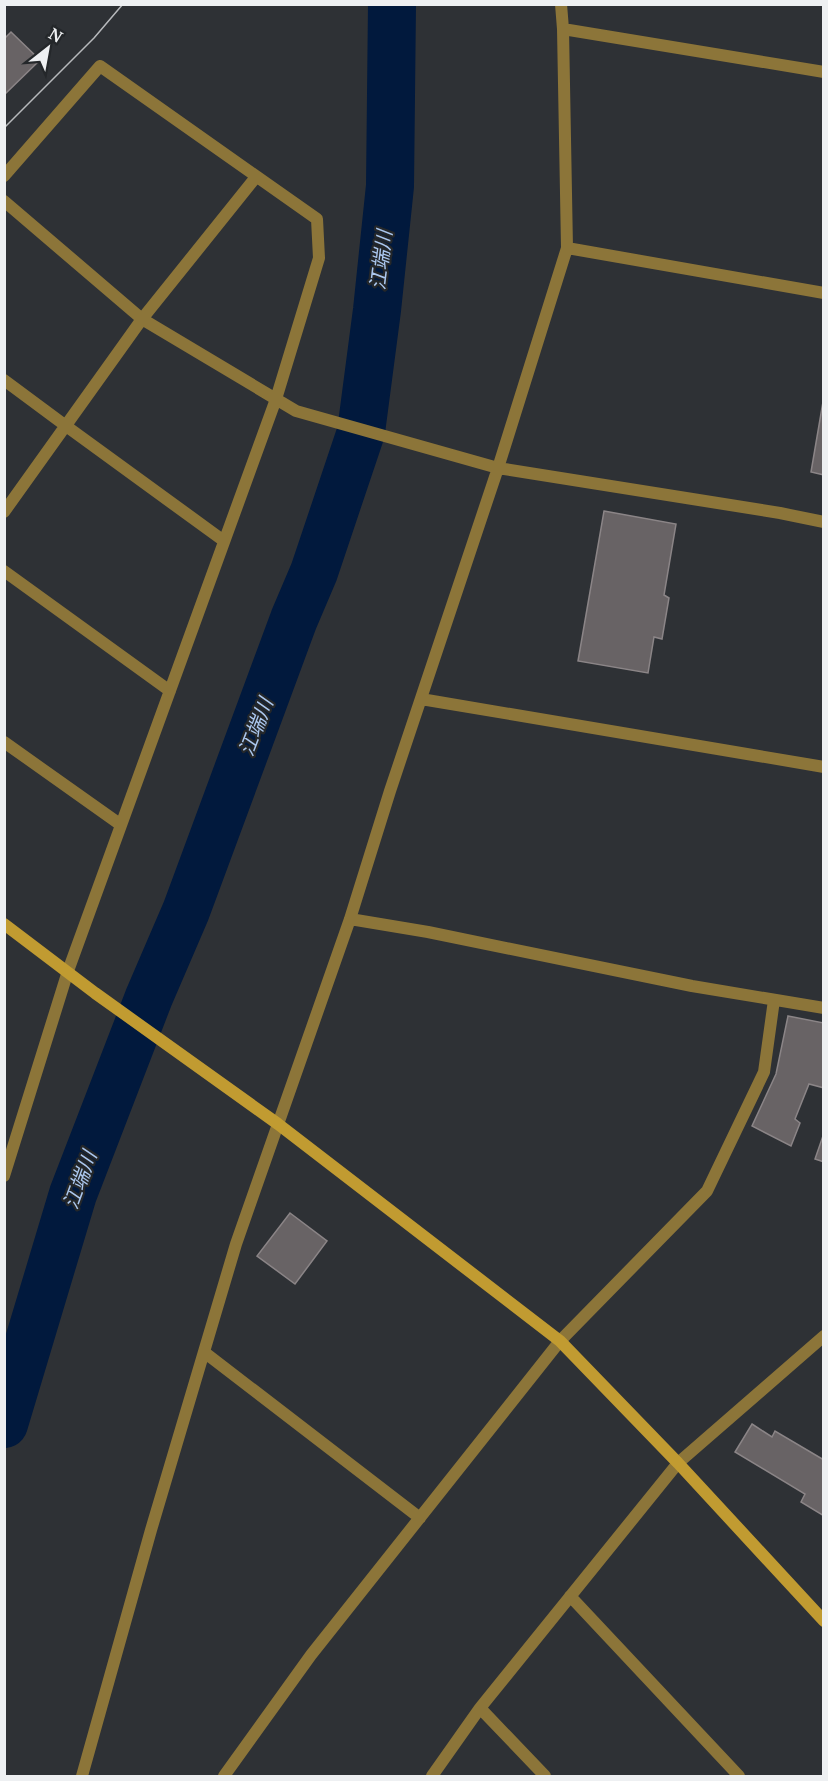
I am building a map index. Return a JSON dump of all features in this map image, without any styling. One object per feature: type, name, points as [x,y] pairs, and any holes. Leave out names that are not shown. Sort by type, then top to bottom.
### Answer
[{"type":"street","points":[[82,1776],[151,1530],[236,1244],[350,920],[498,468],[567,248],[564,29],[561,4]]},
{"type":"street","points":[[564,29],[824,72]]},
{"type":"street","points":[[4,176],[100,66],[317,219],[319,258],[276,399],[68,971],[4,1176]]},
{"type":"street","points":[[4,512],[142,319],[256,177]]},
{"type":"street","points":[[4,201],[142,319],[296,411],[498,468],[824,522]]},
{"type":"street","points":[[567,248],[824,293]]},
{"type":"street","points":[[4,380],[224,541]]},
{"type":"street","points":[[4,571],[170,691]]},
{"type":"street","points":[[421,699],[824,767]]},
{"type":"street","points":[[4,742],[121,825]]},
{"type":"street","points":[[350,920],[428,932],[692,986],[824,1008]]},
{"type":"street","points":[[4,924],[278,1124],[560,1341],[678,1463],[824,1621]]},
{"type":"street","points":[[224,1776],[311,1655],[560,1341],[707,1191],[764,1072],[774,1000]]},
{"type":"street","points":[[432,1776],[480,1708],[678,1463],[824,1335]]},
{"type":"street","points":[[204,1352],[420,1518]]},
{"type":"street","points":[[570,1596],[739,1776]]},
{"type":"street","points":[[480,1708],[545,1776]]},
{"type":"building","points":[[11,32],[40,60],[4,95],[4,39]]},
{"type":"building","points":[[824,396],[824,475],[811,472]]},
{"type":"building","points":[[604,511],[676,524],[664,595],[669,598],[662,639],[654,637],[648,673],[578,661]]},
{"type":"building","points":[[788,1016],[824,1023],[824,1088],[809,1084],[795,1119],[800,1123],[791,1146],[752,1126],[776,1074]]},
{"type":"building","points":[[824,1133],[824,1162],[815,1159]]},
{"type":"building","points":[[290,1213],[327,1241],[295,1284],[257,1256]]},
{"type":"building","points":[[752,1424],[772,1437],[775,1431],[824,1460],[824,1516],[801,1502],[805,1494],[735,1452]]},
{"type":"waterway","name":"江端川","points":[[4,1424],[73,1194],[149,997],[186,911],[294,619],[314,572],[361,432],[390,186],[392,4]]},
{"type":"tram line","points":[[4,128],[94,38],[123,4]]}]
